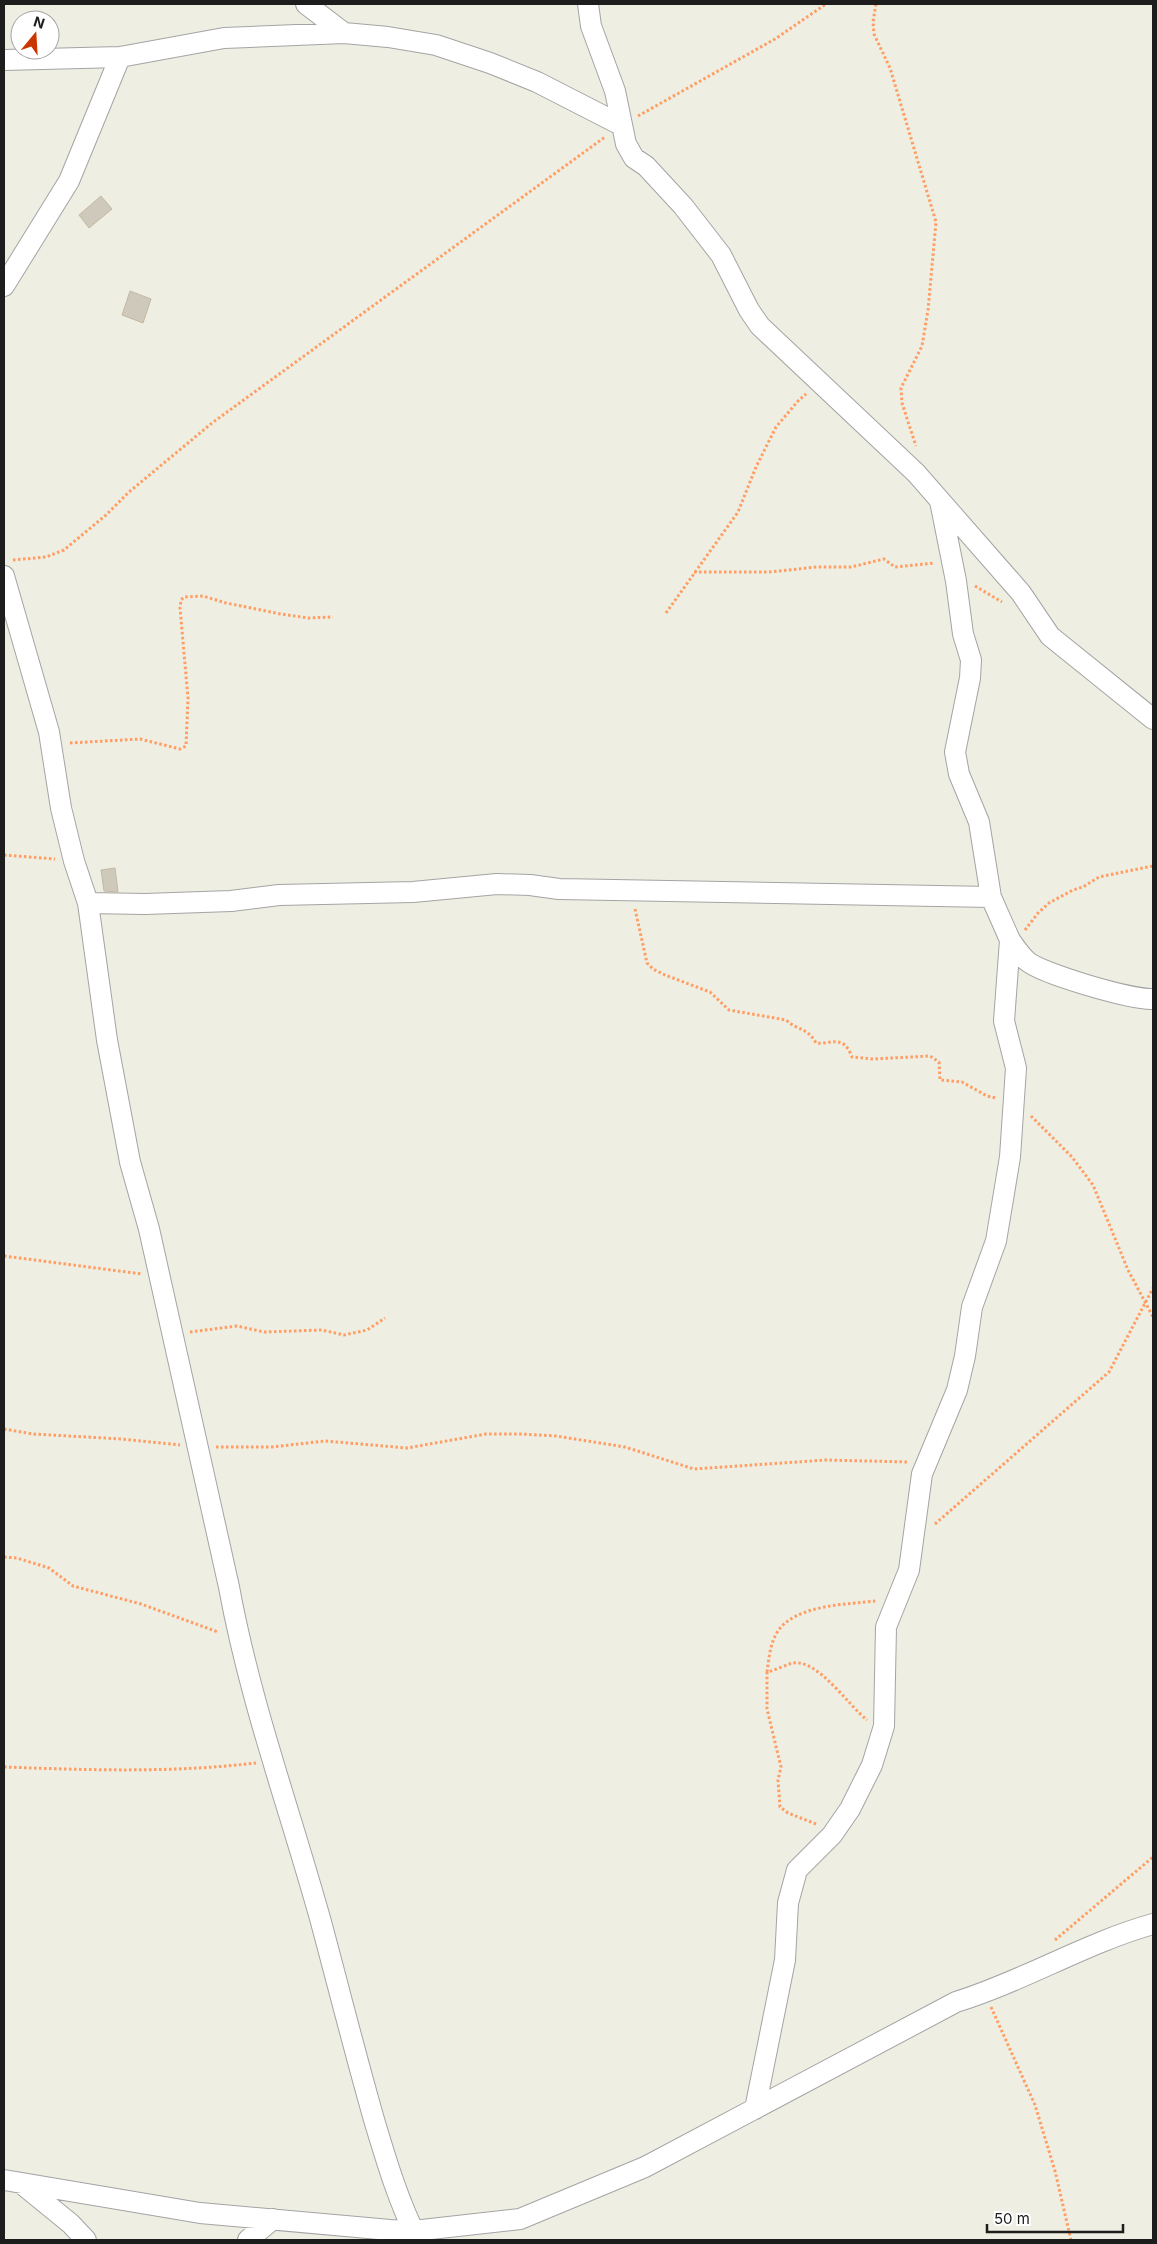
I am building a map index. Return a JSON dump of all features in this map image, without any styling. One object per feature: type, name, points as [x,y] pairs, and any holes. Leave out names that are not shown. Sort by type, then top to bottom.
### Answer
[{"type":"street","points":[[306,4],[344,33]]},
{"type":"street","points":[[588,4],[591,26],[615,91],[626,144],[634,158],[646,166],[683,206],[720,255],[749,310],[760,326],[916,473],[1021,593],[1050,636],[1153,719]]},
{"type":"street","points":[[4,60],[120,57],[224,38],[344,33],[436,45],[490,62],[537,82],[621,126]]},
{"type":"street","points":[[4,286],[69,181],[120,57]]},
{"type":"street","points":[[940,501],[954,569],[963,634],[971,668],[955,752],[959,774],[979,822],[991,897],[1010,940],[1028,962],[1130,998],[1153,999]]},
{"type":"street","points":[[4,576],[49,732],[49,744],[61,808],[74,862],[88,903],[107,1040],[130,1162],[149,1229],[240,1644],[271,1761],[314,1899],[357,2060],[395,2186],[415,2236]]},
{"type":"street","points":[[88,903],[145,904],[213,901],[279,895],[413,892],[497,884],[530,885],[559,889],[991,897]]},
{"type":"street","points":[[755,2109],[785,1960],[790,1889],[797,1870],[834,1833],[850,1809],[872,1765],[884,1726],[886,1627],[909,1570],[918,1496],[927,1462],[956,1390],[966,1356],[972,1307],[996,1241],[1010,1157],[1016,1068],[1004,1021],[1010,940]]},
{"type":"street","points":[[1006,989],[1012,981],[1032,972],[1048,970]]},
{"type":"street","points":[[12,2181],[200,2213],[273,2219],[415,2236],[520,2219],[645,2166],[956,2002],[985,1993],[1119,1934],[1153,1924]]},
{"type":"street","points":[[12,2181],[71,2224],[86,2240]]},
{"type":"street","points":[[248,2240],[273,2219]]},
{"type":"path","points":[[4,561],[46,557],[64,550],[106,515],[136,486],[220,418],[621,126],[775,39],[826,4]]},
{"type":"path","points":[[876,4],[873,22],[874,34],[890,68],[936,222],[928,310],[922,346],[900,388],[902,403],[918,450]]},
{"type":"path","points":[[666,613],[693,572],[738,512],[756,467],[776,427],[798,401],[821,383]]},
{"type":"path","points":[[693,572],[769,572],[817,567],[851,567],[884,559],[895,567],[926,566],[937,562],[954,569],[1006,605]]},
{"type":"path","points":[[49,744],[140,738],[180,749],[186,746],[188,698],[180,608],[181,600],[184,597],[203,596],[226,603],[308,618],[334,617]]},
{"type":"path","points":[[4,855],[20,855],[74,862]]},
{"type":"path","points":[[1010,940],[1023,933],[1038,913],[1049,903],[1073,890],[1100,877],[1153,866]]},
{"type":"path","points":[[633,890],[645,958],[652,969],[701,987],[718,997],[730,1010],[786,1020],[792,1025],[806,1030],[816,1043],[821,1044],[830,1040],[838,1042],[849,1050],[852,1057],[873,1059],[930,1056],[939,1062],[940,1080],[962,1082],[987,1096],[1014,1101],[1046,1129],[1072,1157],[1093,1184],[1128,1270],[1153,1317]]},
{"type":"path","points":[[4,1256],[113,1272],[159,1274]]},
{"type":"path","points":[[913,1543],[1109,1372],[1153,1288]]},
{"type":"path","points":[[173,1338],[188,1332],[237,1326],[264,1332],[322,1330],[344,1335],[367,1330],[385,1318]]},
{"type":"path","points":[[4,1429],[33,1434],[198,1446],[272,1447],[326,1441],[406,1448],[486,1434],[556,1436],[626,1447],[694,1469],[826,1460],[927,1462]]},
{"type":"path","points":[[4,1557],[49,1568],[73,1586],[141,1604],[210,1627],[240,1644]]},
{"type":"path","points":[[834,1833],[788,1813],[780,1807],[778,1780],[781,1767],[767,1709],[767,1672],[772,1643],[779,1629],[804,1612],[824,1606],[878,1601],[893,1606]]},
{"type":"path","points":[[767,1672],[794,1663],[807,1665],[832,1684],[868,1722],[884,1726]]},
{"type":"path","points":[[4,1767],[135,1771],[220,1768],[271,1761]]},
{"type":"path","points":[[1053,1941],[1153,1857]]},
{"type":"path","points":[[985,1993],[1035,2105],[1055,2171],[1071,2240]]},
{"type":"building","points":[[101,196],[112,209],[89,228],[79,215]]},
{"type":"building","points":[[130,291],[151,299],[143,323],[122,315]]},
{"type":"building","points":[[115,868],[118,892],[104,891],[101,870]]}]
